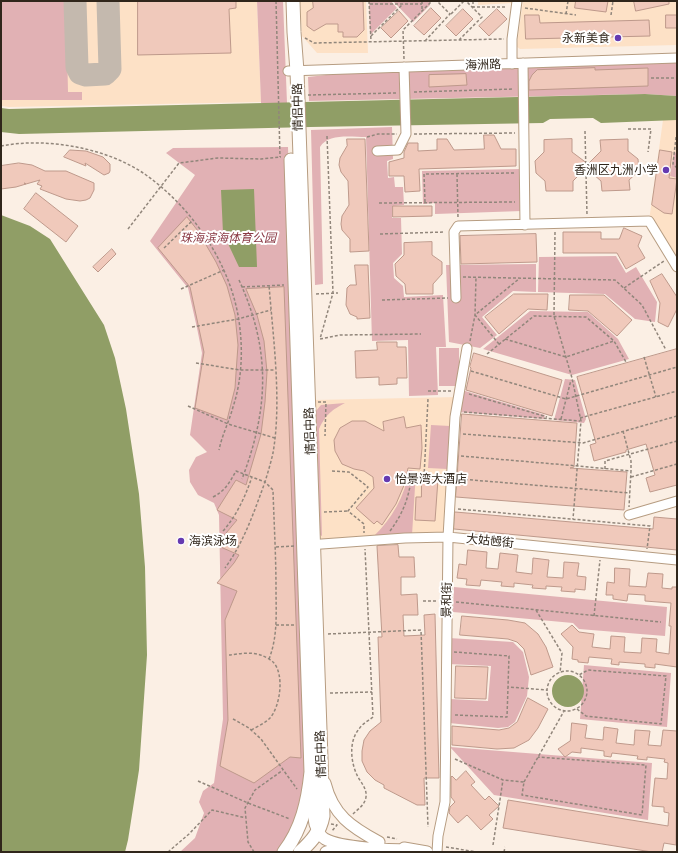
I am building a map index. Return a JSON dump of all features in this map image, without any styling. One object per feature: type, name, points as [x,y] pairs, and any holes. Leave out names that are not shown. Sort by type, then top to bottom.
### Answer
[{"type":"highway","name":"情侣中路","points":[[286,1],[293,71]]},
{"type":"highway","name":"情侣中路","points":[[293,1],[293,71],[289,101],[304,545],[316,772],[324,816],[319,835],[300,852]]},
{"type":"highway","name":"情侣中路","points":[[290,132],[305,294],[312,513],[304,545],[317,634],[319,693],[316,772]]},
{"type":"highway","points":[[284,852],[292,841],[300,823],[316,772]]},
{"type":"main road","points":[[316,772],[342,823],[357,829],[379,842]]},
{"type":"main road","points":[[319,835],[342,844],[368,848],[427,852]]},
{"type":"main road","points":[[288,852],[306,840],[319,835],[391,843],[410,850]]},
{"type":"main road","points":[[326,852],[340,848],[368,848]]},
{"type":"street","points":[[512,64],[512,39],[517,1]]},
{"type":"street","name":"海洲路","points":[[293,71],[677,58]]},
{"type":"street","points":[[523,63],[525,225]]},
{"type":"street","points":[[377,150],[398,150],[406,134],[404,67]]},
{"type":"street","points":[[456,298],[456,229],[649,221],[677,267]]},
{"type":"street","name":"景和街","points":[[437,852],[438,836],[445,802],[448,537],[451,479],[455,417],[463,369],[469,345]]},
{"type":"street","points":[[628,520],[677,501]]},
{"type":"street","name":"大姑乸街","points":[[304,545],[448,537],[677,560]]},
{"type":"path","points":[[276,1],[289,101],[290,132]]},
{"type":"path","points":[[370,1],[371,42]]},
{"type":"path","points":[[404,67],[403,30],[432,1]]},
{"type":"path","points":[[437,1],[450,14]]},
{"type":"path","points":[[425,41],[464,1]]},
{"type":"path","points":[[459,40],[482,16],[466,1]]},
{"type":"path","points":[[566,14],[568,1]]},
{"type":"path","points":[[611,15],[613,1]]},
{"type":"path","points":[[370,4],[403,4],[422,2],[422,11]]},
{"type":"path","points":[[371,36],[403,4]]},
{"type":"path","points":[[294,32],[314,43],[512,39]]},
{"type":"path","points":[[651,78],[677,78]]},
{"type":"path","points":[[628,129],[651,129],[648,152]]},
{"type":"path","points":[[367,137],[378,134],[524,130]]},
{"type":"path","points":[[585,131],[587,223]]},
{"type":"path","points":[[327,136],[333,293],[320,339],[340,334],[421,334]]},
{"type":"path","points":[[676,137],[674,164],[677,168]]},
{"type":"path","points":[[1,146],[34,142],[64,146],[108,156],[127,164],[146,175],[177,201],[214,250],[231,289],[238,318],[241,350],[240,370],[234,407],[218,450]]},
{"type":"path","points":[[128,229],[179,163],[218,158],[261,159],[291,157]]},
{"type":"path","points":[[425,203],[424,174],[525,173]]},
{"type":"path","points":[[380,234],[456,229],[458,202],[457,174]]},
{"type":"path","points":[[379,203],[525,202]]},
{"type":"path","points":[[164,248],[192,220]]},
{"type":"path","points":[[555,224],[554,316],[572,378],[580,419],[578,466],[573,519]]},
{"type":"path","points":[[624,288],[671,257]]},
{"type":"path","points":[[181,289],[224,270]]},
{"type":"path","points":[[456,276],[615,280],[642,305],[666,350]]},
{"type":"path","points":[[469,345],[475,315],[476,277]]},
{"type":"path","points":[[475,315],[520,278]]},
{"type":"path","points":[[239,280],[260,340],[263,370],[261,408],[256,433],[242,479]]},
{"type":"path","points":[[242,287],[295,284]]},
{"type":"path","points":[[225,568],[242,541],[265,482],[273,454],[276,428],[275,370],[269,285]]},
{"type":"path","points":[[305,294],[338,293]]},
{"type":"path","points":[[382,300],[456,298]]},
{"type":"path","points":[[192,327],[271,310]]},
{"type":"path","points":[[475,315],[499,344]]},
{"type":"path","points":[[487,354],[534,316],[586,317],[614,341],[626,362]]},
{"type":"path","points":[[505,339],[566,357],[614,341]]},
{"type":"path","points":[[644,357],[656,397]]},
{"type":"path","points":[[196,364],[240,370],[275,370]]},
{"type":"path","points":[[463,369],[566,400],[677,367]]},
{"type":"path","points":[[561,419],[572,378]]},
{"type":"path","points":[[428,391],[459,391],[551,418]]},
{"type":"path","points":[[455,417],[460,411],[561,419],[580,419],[677,391]]},
{"type":"path","points":[[424,477],[428,399]]},
{"type":"path","points":[[308,402],[326,402],[325,436]]},
{"type":"path","points":[[188,406],[228,424],[275,438]]},
{"type":"path","points":[[454,433],[583,443],[677,416]]},
{"type":"path","points":[[623,431],[631,461],[628,520]]},
{"type":"path","points":[[605,469],[605,461],[677,441]]},
{"type":"path","points":[[453,456],[631,471]]},
{"type":"path","points":[[630,477],[677,464]]},
{"type":"path","points":[[213,497],[220,494],[226,488],[236,470],[265,482],[273,490],[276,547],[276,625],[275,638],[269,659]]},
{"type":"path","points":[[332,471],[349,472],[368,487],[348,511]]},
{"type":"path","points":[[382,540],[403,512],[409,495],[412,476],[630,493]]},
{"type":"path","points":[[223,531],[240,509],[252,477]]},
{"type":"path","points":[[450,509],[573,519],[628,520],[650,526],[646,557]]},
{"type":"path","points":[[312,513],[348,511],[364,524],[373,717],[358,730],[353,740],[352,749],[352,760],[365,787],[366,797],[364,805],[342,823]]},
{"type":"path","points":[[276,547],[304,545]]},
{"type":"path","points":[[594,616],[601,552]]},
{"type":"path","points":[[423,601],[447,601],[661,622]]},
{"type":"path","points":[[536,610],[562,653],[560,673]]},
{"type":"path","points":[[276,625],[298,624]]},
{"type":"path","points":[[317,634],[421,630],[428,827]]},
{"type":"path","points":[[446,714],[507,718],[509,656],[447,651]]},
{"type":"path","points":[[229,655],[255,653],[262,655],[274,663],[279,675],[280,686],[274,711],[269,719],[251,730]]},
{"type":"path","points":[[576,709],[586,716],[662,724],[666,676],[588,670],[579,676]]},
{"type":"path","points":[[567,671],[573,672],[579,676],[584,680],[586,686],[586,700],[582,705],[570,711],[557,709],[549,700],[547,690],[550,681],[554,676],[567,671]]},
{"type":"path","points":[[508,687],[547,690]]},
{"type":"path","points":[[319,693],[372,692]]},
{"type":"path","points":[[538,757],[646,766],[642,815],[522,795],[524,782],[538,757],[564,711]]},
{"type":"path","points":[[234,719],[251,730],[261,739],[297,789],[298,794]]},
{"type":"path","points":[[446,755],[503,780],[524,782]]},
{"type":"path","points":[[254,852],[248,842],[245,808],[255,790],[283,770]]},
{"type":"path","points":[[493,845],[503,780]]},
{"type":"path","points":[[198,781],[248,803],[300,823]]},
{"type":"path","points":[[168,852],[189,834],[212,810],[246,818]]},
{"type":"path","points":[[504,852],[505,847]]},
{"type":"shaded area","points":[[1,1],[257,1],[261,102],[1,106]]},
{"type":"shaded area","points":[[300,1],[366,1],[368,53],[317,53],[302,36]]},
{"type":"shaded area","points":[[478,1],[513,1],[513,3],[478,5]]},
{"type":"shaded area","points":[[523,1],[677,1],[677,45],[520,49],[517,47],[517,44]]},
{"type":"shaded area","points":[[645,94],[677,96],[677,120],[601,123],[593,118],[550,119],[543,123],[19,134],[1,132],[1,108]]},
{"type":"shaded area","name":"香洲区九洲小学","points":[[663,120],[677,120],[677,267],[649,221]]},
{"type":"shaded area","points":[[254,189],[257,267],[239,267],[223,233],[221,190]]},
{"type":"shaded area","points":[[1,215],[30,226],[50,239],[104,325],[115,358],[126,409],[139,494],[145,567],[147,655],[139,770],[125,852],[1,852]]},
{"type":"shaded area","name":"怡景湾大酒店","points":[[458,397],[448,537],[319,543],[314,400]]},
{"type":"shaded area","points":[[565,675],[571,675],[581,682],[584,691],[583,697],[577,704],[571,707],[565,707],[555,700],[552,694],[552,688],[559,678]]},
{"type":"green space","points":[[1,1],[66,1],[68,92],[82,92],[82,100],[1,100]]},
{"type":"green space","points":[[257,1],[283,1],[287,103],[261,103]]},
{"type":"green space","points":[[369,1],[391,1],[397,8],[370,35]]},
{"type":"green space","points":[[393,1],[430,1],[430,5],[413,22]]},
{"type":"green space","points":[[677,58],[677,96],[645,94],[309,101],[308,77],[397,67]]},
{"type":"green space","points":[[392,127],[393,159],[387,161],[388,178],[394,177],[395,187],[403,187],[404,205],[392,206],[392,218],[401,218],[402,254],[393,263],[394,278],[403,286],[404,297],[443,295],[446,347],[436,347],[438,395],[409,396],[408,340],[372,341],[366,137],[347,136],[334,138],[328,140],[320,147],[323,284],[315,285],[311,130]]},
{"type":"green space","name":"珠海滨海体育公园","points":[[288,147],[308,760],[304,804],[281,852],[180,852],[195,838],[204,813],[199,802],[203,791],[214,783],[223,719],[219,515],[214,503],[198,495],[190,482],[189,470],[196,457],[207,452],[190,435],[202,353],[188,288],[150,241],[195,175],[166,153],[173,148]]},
{"type":"green space","points":[[674,151],[677,154],[677,178],[670,176]]},
{"type":"green space","points":[[521,169],[522,211],[435,214],[435,203],[423,204],[422,171]]},
{"type":"green space","points":[[616,256],[626,273],[636,267],[657,302],[655,322],[635,319],[605,294],[538,292],[539,257]]},
{"type":"green space","points":[[536,264],[536,292],[513,291],[482,317],[497,335],[480,348],[449,342],[446,265]]},
{"type":"green space","points":[[530,311],[588,312],[618,339],[629,359],[572,375],[483,349]]},
{"type":"green space","points":[[439,348],[459,348],[459,386],[439,386]]},
{"type":"green space","points":[[565,379],[575,380],[586,419],[584,423],[554,420]]},
{"type":"green space","points":[[462,390],[545,415],[544,419],[458,412]]},
{"type":"green space","points":[[345,403],[330,413],[319,429],[322,536],[320,535],[316,411],[321,405]]},
{"type":"green space","points":[[431,425],[450,426],[447,469],[428,468]]},
{"type":"green space","points":[[409,470],[416,471],[412,535],[373,537],[386,523],[397,506],[407,480]]},
{"type":"green space","points":[[454,587],[667,607],[665,636],[579,629],[573,623],[453,612]]},
{"type":"green space","points":[[449,638],[513,642],[523,652],[529,677],[527,696],[515,722],[508,727],[498,728],[449,723],[450,699],[488,701],[491,666],[448,664]]},
{"type":"green space","points":[[584,665],[671,673],[667,727],[580,719]]},
{"type":"green space","points":[[450,747],[652,763],[648,820],[494,795]]},
{"type":"building","points":[[138,1],[236,1],[236,8],[229,9],[231,53],[138,55]]},
{"type":"building","points":[[313,1],[363,1],[364,30],[357,37],[343,37],[343,32],[338,32],[338,24],[326,24],[314,31],[307,26],[307,12],[313,8]]},
{"type":"building","points":[[576,1],[608,1],[606,12],[575,8]]},
{"type":"building","points":[[634,1],[669,1],[669,4],[636,11]]},
{"type":"building","points":[[431,8],[441,18],[424,35],[414,26]]},
{"type":"building","points":[[463,9],[473,19],[456,36],[446,26]]},
{"type":"building","points":[[497,9],[507,19],[489,36],[479,26]]},
{"type":"building","points":[[399,11],[408,21],[391,38],[381,28]]},
{"type":"building","points":[[525,15],[539,15],[540,23],[649,20],[650,36],[526,39]]},
{"type":"building","points":[[666,15],[677,15],[677,28],[666,28]]},
{"type":"building","points":[[595,68],[595,70],[648,68],[648,86],[529,90],[529,81],[537,70]]},
{"type":"building","points":[[466,74],[467,85],[429,87],[429,75]]},
{"type":"building","points":[[484,135],[494,135],[501,149],[516,149],[516,166],[419,169],[420,191],[405,192],[404,176],[389,176],[389,162],[404,158],[404,152],[408,143],[418,143],[418,151],[437,150],[437,139],[447,139],[454,150],[484,149]]},
{"type":"building","points":[[347,139],[365,139],[369,251],[350,252],[350,239],[342,230],[342,216],[349,205],[348,181],[341,172],[339,165],[340,158],[347,146]]},
{"type":"building","points":[[572,139],[572,152],[588,164],[601,151],[600,140],[628,139],[628,151],[638,159],[639,171],[629,180],[630,190],[602,191],[601,181],[586,168],[573,181],[573,191],[546,191],[545,181],[536,173],[535,161],[544,152],[544,140]]},
{"type":"building","points":[[70,150],[86,151],[103,157],[110,164],[109,173],[104,175],[85,163],[86,166],[64,157]]},
{"type":"building","points":[[660,150],[672,152],[669,178],[677,179],[672,214],[664,213],[652,205]]},
{"type":"building","points":[[19,163],[32,165],[45,171],[66,171],[94,183],[94,190],[90,198],[80,201],[66,199],[40,189],[42,186],[37,184],[40,180],[16,187],[1,189],[1,166]]},
{"type":"building","points":[[36,193],[78,226],[66,242],[24,209]]},
{"type":"building","points":[[393,206],[432,206],[432,216],[393,217]]},
{"type":"building","points":[[187,217],[198,231],[216,262],[227,286],[235,315],[238,345],[235,388],[227,420],[195,408],[204,352],[190,287],[158,248]]},
{"type":"building","points":[[624,228],[642,236],[638,246],[645,258],[626,269],[617,253],[563,253],[563,232],[601,232],[601,239],[619,239]]},
{"type":"building","points":[[536,234],[537,262],[461,264],[460,236]]},
{"type":"building","points":[[432,242],[432,255],[442,262],[442,274],[433,284],[433,294],[406,294],[405,284],[396,276],[395,264],[404,255],[404,243]]},
{"type":"building","points":[[112,249],[116,254],[98,272],[93,267]]},
{"type":"building","points":[[355,265],[368,265],[370,318],[357,319],[357,317],[350,314],[346,305],[347,288],[350,285],[356,285]]},
{"type":"building","points":[[662,274],[677,297],[677,309],[668,327],[658,322],[660,303],[650,281]]},
{"type":"building","points":[[284,287],[301,758],[290,757],[254,783],[220,766],[228,720],[225,620],[237,591],[217,583],[239,555],[216,545],[237,520],[217,510],[236,480],[246,485],[261,434],[267,372],[264,341],[257,315],[246,289]]},
{"type":"building","points":[[514,294],[548,294],[547,310],[528,309],[499,334],[485,317]]},
{"type":"building","points":[[570,295],[604,295],[632,320],[617,336],[588,311],[569,310]]},
{"type":"building","points":[[377,342],[397,342],[397,347],[406,347],[407,378],[397,378],[397,384],[379,385],[379,377],[356,378],[355,351],[377,350]]},
{"type":"building","points":[[677,349],[677,485],[650,492],[646,478],[655,475],[646,444],[626,450],[626,452],[594,461],[590,445],[596,443],[577,377]]},
{"type":"building","points":[[474,353],[562,380],[552,416],[466,390]]},
{"type":"building","points":[[462,414],[577,423],[574,467],[570,468],[627,472],[624,510],[456,497]]},
{"type":"building","points":[[404,417],[406,428],[421,425],[422,448],[420,469],[408,468],[405,483],[396,504],[382,525],[377,521],[374,524],[356,508],[374,488],[373,477],[364,471],[342,464],[335,451],[334,440],[340,428],[352,421],[365,421],[384,431],[383,422]]},
{"type":"building","points":[[422,478],[438,479],[435,521],[415,520],[416,497],[421,497]]},
{"type":"building","points":[[455,512],[653,529],[654,517],[677,519],[677,550],[454,529]]},
{"type":"building","points":[[398,545],[399,557],[414,557],[415,577],[401,577],[401,595],[417,594],[418,615],[403,615],[404,636],[425,635],[424,615],[435,614],[439,778],[424,778],[425,805],[417,805],[384,788],[384,785],[375,780],[367,772],[362,761],[364,740],[370,731],[381,722],[378,637],[382,637],[377,546]]},
{"type":"building","points":[[468,550],[487,552],[486,568],[498,569],[500,553],[518,555],[516,572],[532,574],[533,558],[549,560],[547,577],[563,578],[564,562],[579,563],[577,576],[586,577],[585,590],[575,589],[575,592],[561,591],[562,587],[546,586],[546,589],[532,588],[533,585],[514,583],[514,587],[501,586],[502,582],[481,580],[480,586],[466,585],[467,579],[457,578],[459,564],[466,565]]},
{"type":"building","points":[[615,568],[630,569],[629,586],[646,587],[648,573],[663,574],[662,588],[672,589],[672,587],[677,587],[677,667],[655,664],[655,668],[645,667],[645,664],[619,662],[619,665],[611,664],[612,659],[589,657],[588,663],[578,662],[578,660],[572,659],[573,647],[561,634],[572,625],[579,632],[594,634],[592,647],[610,649],[611,636],[625,637],[624,652],[641,653],[642,638],[657,639],[656,652],[669,654],[671,603],[645,601],[645,595],[628,594],[627,601],[613,599],[613,595],[606,595],[607,582],[614,583]]},
{"type":"building","points":[[462,616],[525,623],[538,634],[546,647],[553,667],[531,675],[524,649],[517,642],[508,639],[460,635]]},
{"type":"building","points":[[456,666],[488,667],[486,699],[455,698]]},
{"type":"building","points":[[528,698],[548,709],[538,728],[529,740],[514,748],[497,749],[452,745],[452,726],[499,730],[509,728],[517,722]]},
{"type":"building","points":[[572,723],[587,725],[585,738],[603,740],[604,727],[618,729],[616,743],[634,745],[635,730],[650,731],[648,745],[661,746],[663,730],[677,731],[676,845],[664,843],[662,852],[652,852],[503,828],[508,800],[668,826],[669,813],[664,812],[664,807],[652,806],[655,778],[667,779],[668,763],[664,762],[665,759],[647,757],[647,760],[637,759],[638,756],[612,753],[611,757],[604,756],[604,751],[581,748],[581,753],[572,752],[565,757],[558,749],[570,741]]},
{"type":"building","points":[[466,771],[475,782],[471,785],[485,800],[489,796],[499,806],[489,815],[493,819],[481,830],[467,815],[458,823],[449,813],[450,807],[455,802],[451,797],[451,777],[452,776],[456,780]]},
{"type":"taxiway","points":[[75,1],[77,67],[80,73],[86,75],[105,74],[110,69],[108,1]]},
{"type":"place","name":"永新美食","points":[[618,38]]},
{"type":"place","name":"香洲区九洲小学","points":[[666,170]]},
{"type":"place","name":"怡景湾大酒店","points":[[387,479]]},
{"type":"place","name":"海滨泳场","points":[[181,541]]}]
